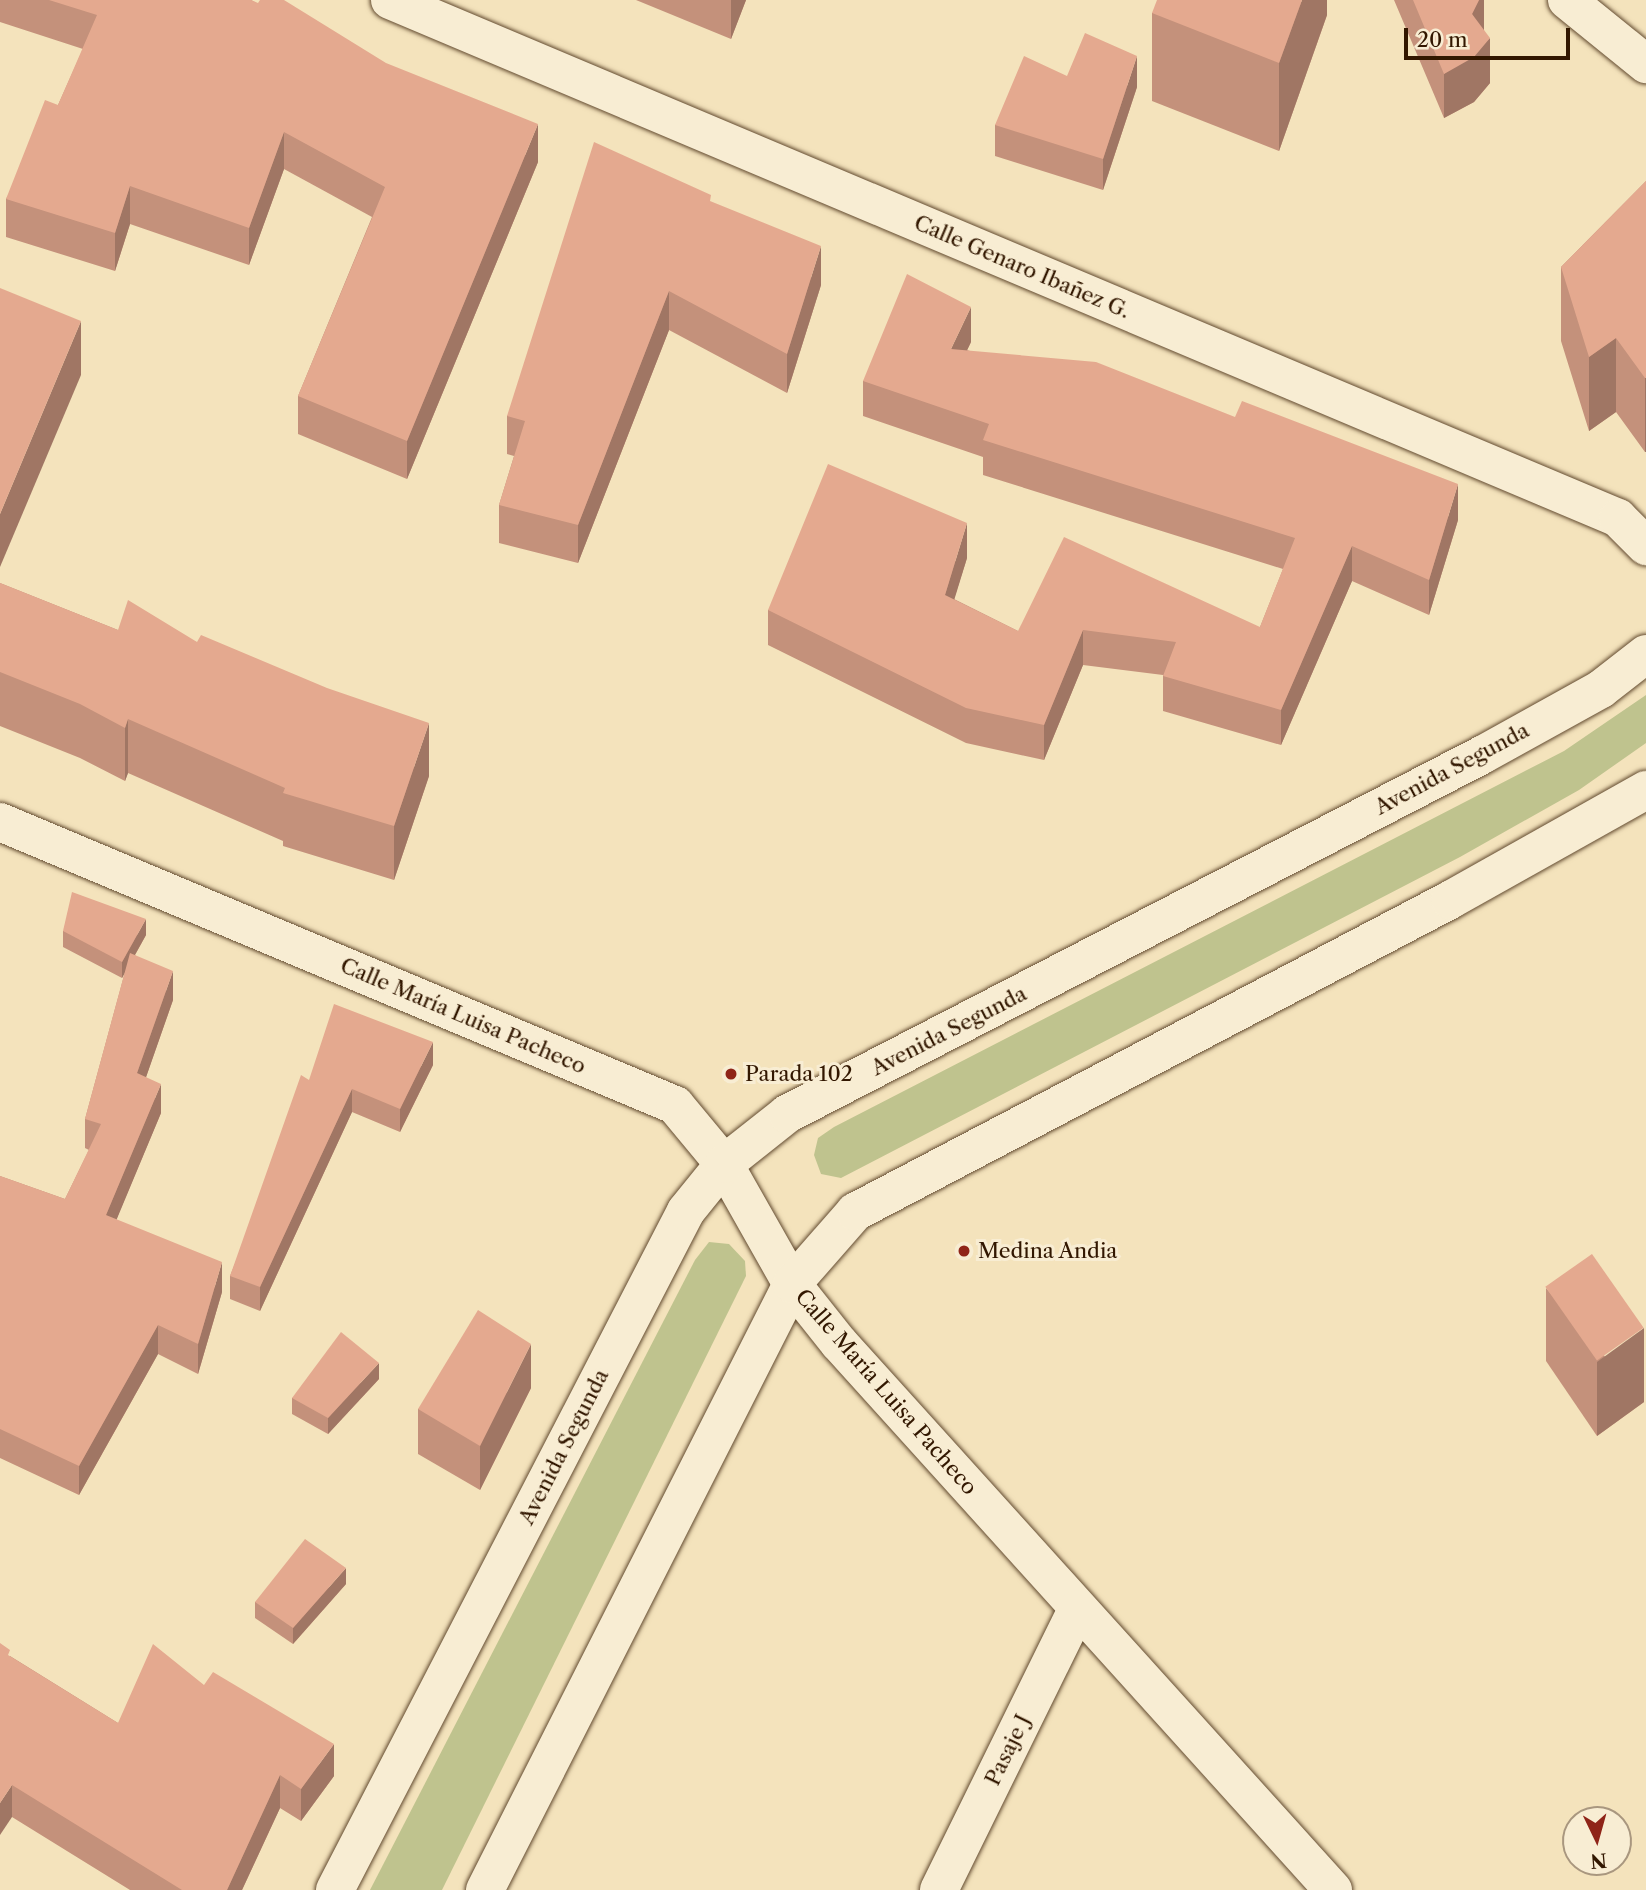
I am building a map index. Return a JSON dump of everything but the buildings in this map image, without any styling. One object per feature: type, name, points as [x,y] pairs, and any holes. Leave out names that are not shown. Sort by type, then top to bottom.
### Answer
[{"type":"street","name":"Calle Genaro Ibañez G.","points":[[390,0],[1618,519],[1646,546]]},
{"type":"street","points":[[1567,0],[1646,64]]},
{"type":"street","name":"Avenida Segunda","points":[[335,1890],[686,1211],[724,1164],[787,1114],[1482,755],[1601,689],[1646,654]]},
{"type":"street","points":[[485,1890],[792,1283],[855,1212],[1438,906],[1646,790]]},
{"type":"street","name":"Calle María Luisa Pacheco","points":[[0,822],[675,1105],[724,1164],[792,1283],[839,1343],[1333,1890]]},
{"type":"street","name":"Pasaje J","points":[[939,1890],[1077,1609]]},
{"type":"green space","points":[[1646,695],[1646,743],[1579,790],[1460,857],[841,1178],[821,1174],[814,1155],[818,1138],[834,1127],[1564,751]]},
{"type":"green space","points":[[709,1242],[729,1244],[745,1261],[746,1276],[442,1890],[370,1890],[695,1260]]},
{"type":"place","name":"Parada 102","points":[[731,1074]]},
{"type":"place","name":"Medina Andia","points":[[964,1251]]}]
